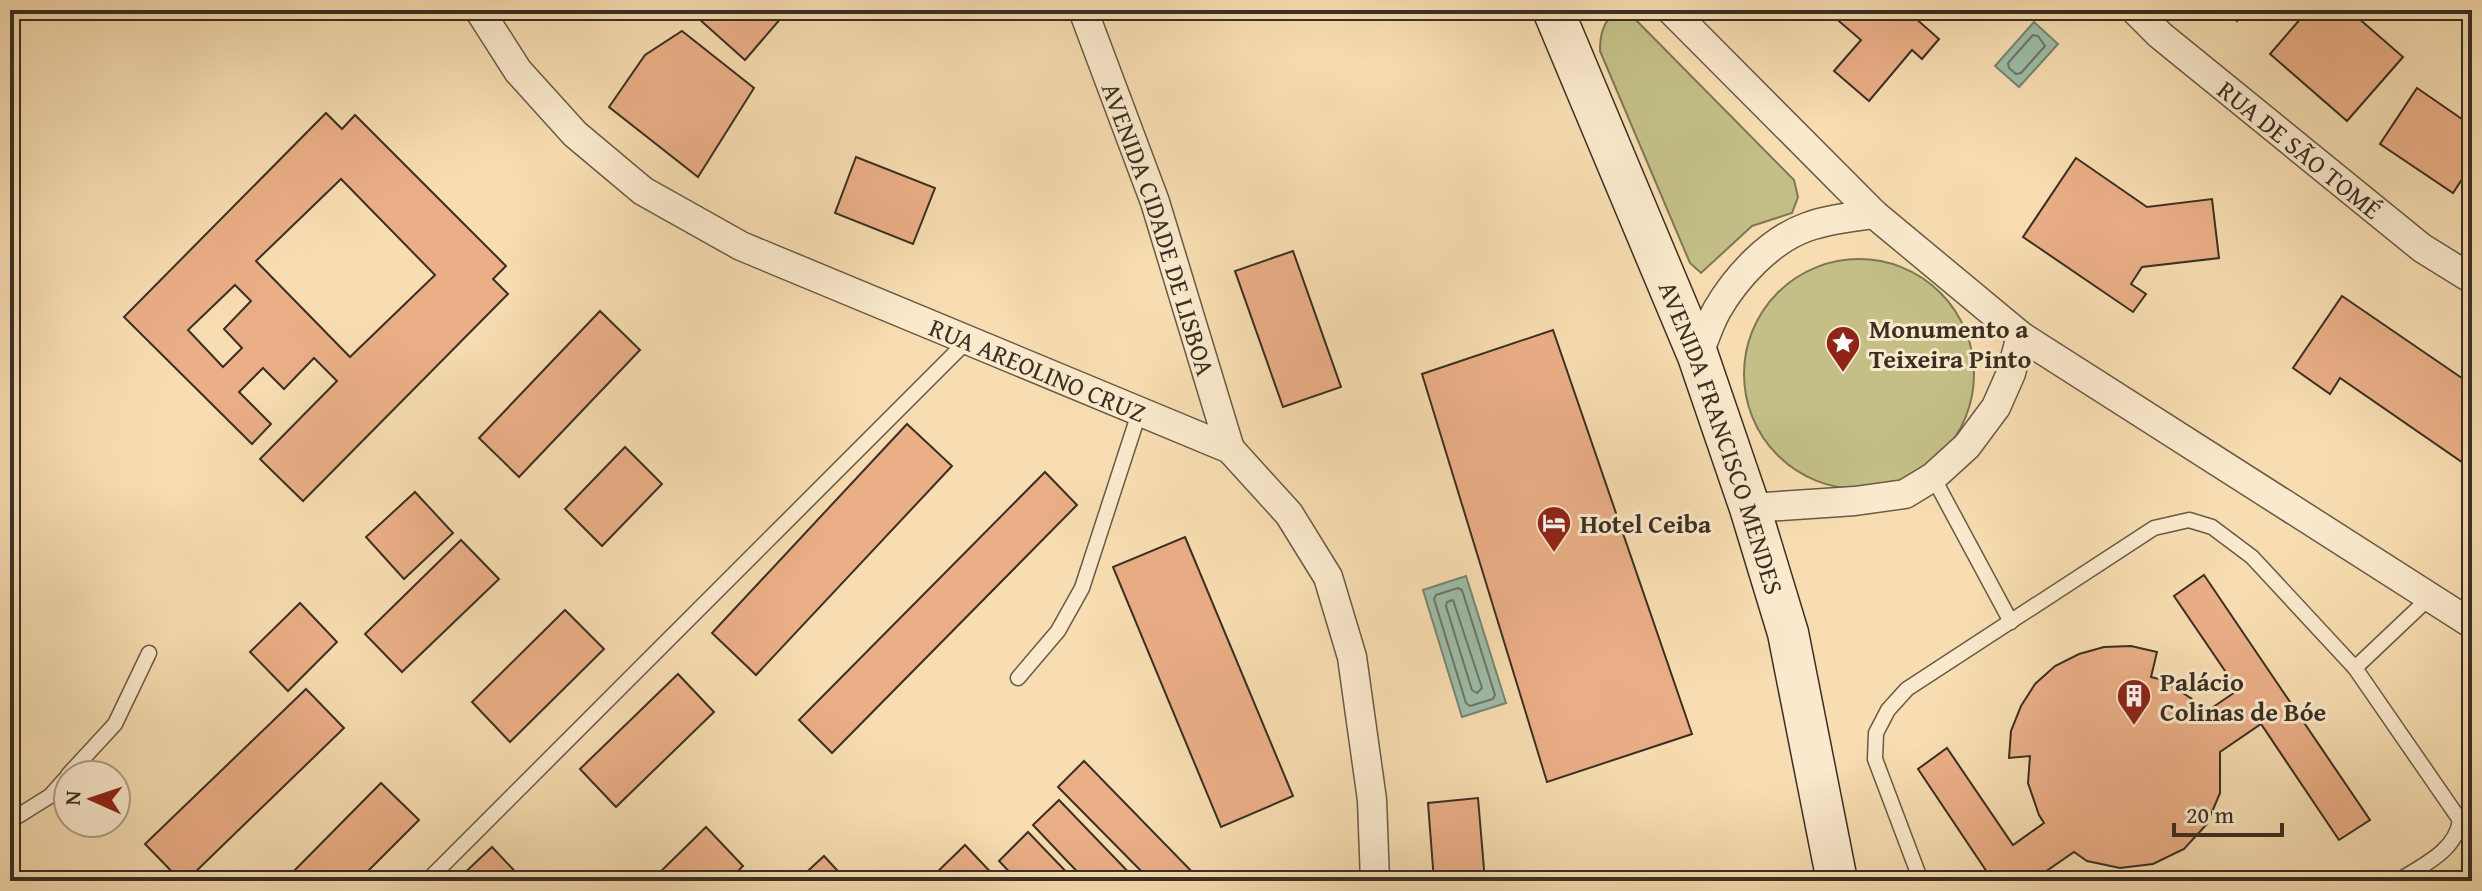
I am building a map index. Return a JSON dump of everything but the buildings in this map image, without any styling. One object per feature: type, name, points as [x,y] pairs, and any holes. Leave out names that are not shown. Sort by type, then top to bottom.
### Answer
[{"type":"main road","name":"AVENIDA FRANCISCO MENDES","points":[[1553,10],[1698,356],[1750,508],[1788,633],[1837,881]]},
{"type":"street","name":"RUA AREOLINO CRUZ","points":[[479,10],[518,71],[575,134],[643,191],[741,246],[1230,449],[1289,514],[1328,577],[1352,657],[1372,800],[1375,881]]},
{"type":"street","name":"AVENIDA CIDADE DE LISBOA","points":[[1083,10],[1155,202],[1230,449]]},
{"type":"street","points":[[1671,10],[1874,214],[2021,336],[2472,624]]},
{"type":"street","name":"RUA DE SÃO TOMÉ","points":[[2135,10],[2160,35],[2422,248],[2472,279]]},
{"type":"street","points":[[1698,356],[1716,312],[1737,281],[1763,254],[1804,228],[1874,214]]},
{"type":"street","points":[[1750,508],[1825,504],[1905,494],[1933,477],[1967,446],[1996,407],[2011,373],[2021,336]]},
{"type":"lane","points":[[427,881],[968,339]]},
{"type":"lane","points":[[1018,678],[1058,631],[1082,588],[1140,410]]},
{"type":"lane","points":[[1933,477],[2011,622]]},
{"type":"lane","points":[[1921,881],[1875,759],[1876,733],[1888,710],[1907,689],[2154,528],[2189,520],[2212,527],[2252,557],[2355,668],[2460,820],[2458,836],[2446,849],[2398,881]]},
{"type":"lane","points":[[2355,668],[2430,597]]},
{"type":"lane","points":[[83,759],[115,724],[149,653]]},
{"type":"lane","points":[[10,821],[52,794]]},
{"type":"shaded area","points":[[1614,12],[1630,14],[1794,180],[1798,197],[1792,213],[1752,226],[1701,273],[1690,263],[1600,51],[1603,30]]},
{"type":"shaded area","points":[[1859,259],[1903,267],[1941,292],[1966,330],[1974,374],[1966,418],[1941,456],[1903,481],[1859,489],[1815,481],[1777,456],[1752,418],[1744,374],[1752,330],[1777,292],[1815,267]]},
{"type":"water","points":[[2034,22],[2058,44],[2019,87],[1995,66]]},
{"type":"water","points":[[1466,576],[1506,703],[1462,717],[1423,590]]},
{"type":"place","name":"Monumento a Teixeira Pinto","points":[[1843,374]]},
{"type":"place","name":"Hotel Ceiba","points":[[1554,554]]},
{"type":"place","name":"Palácio Colinas de Bóe","points":[[2134,727]]}]
